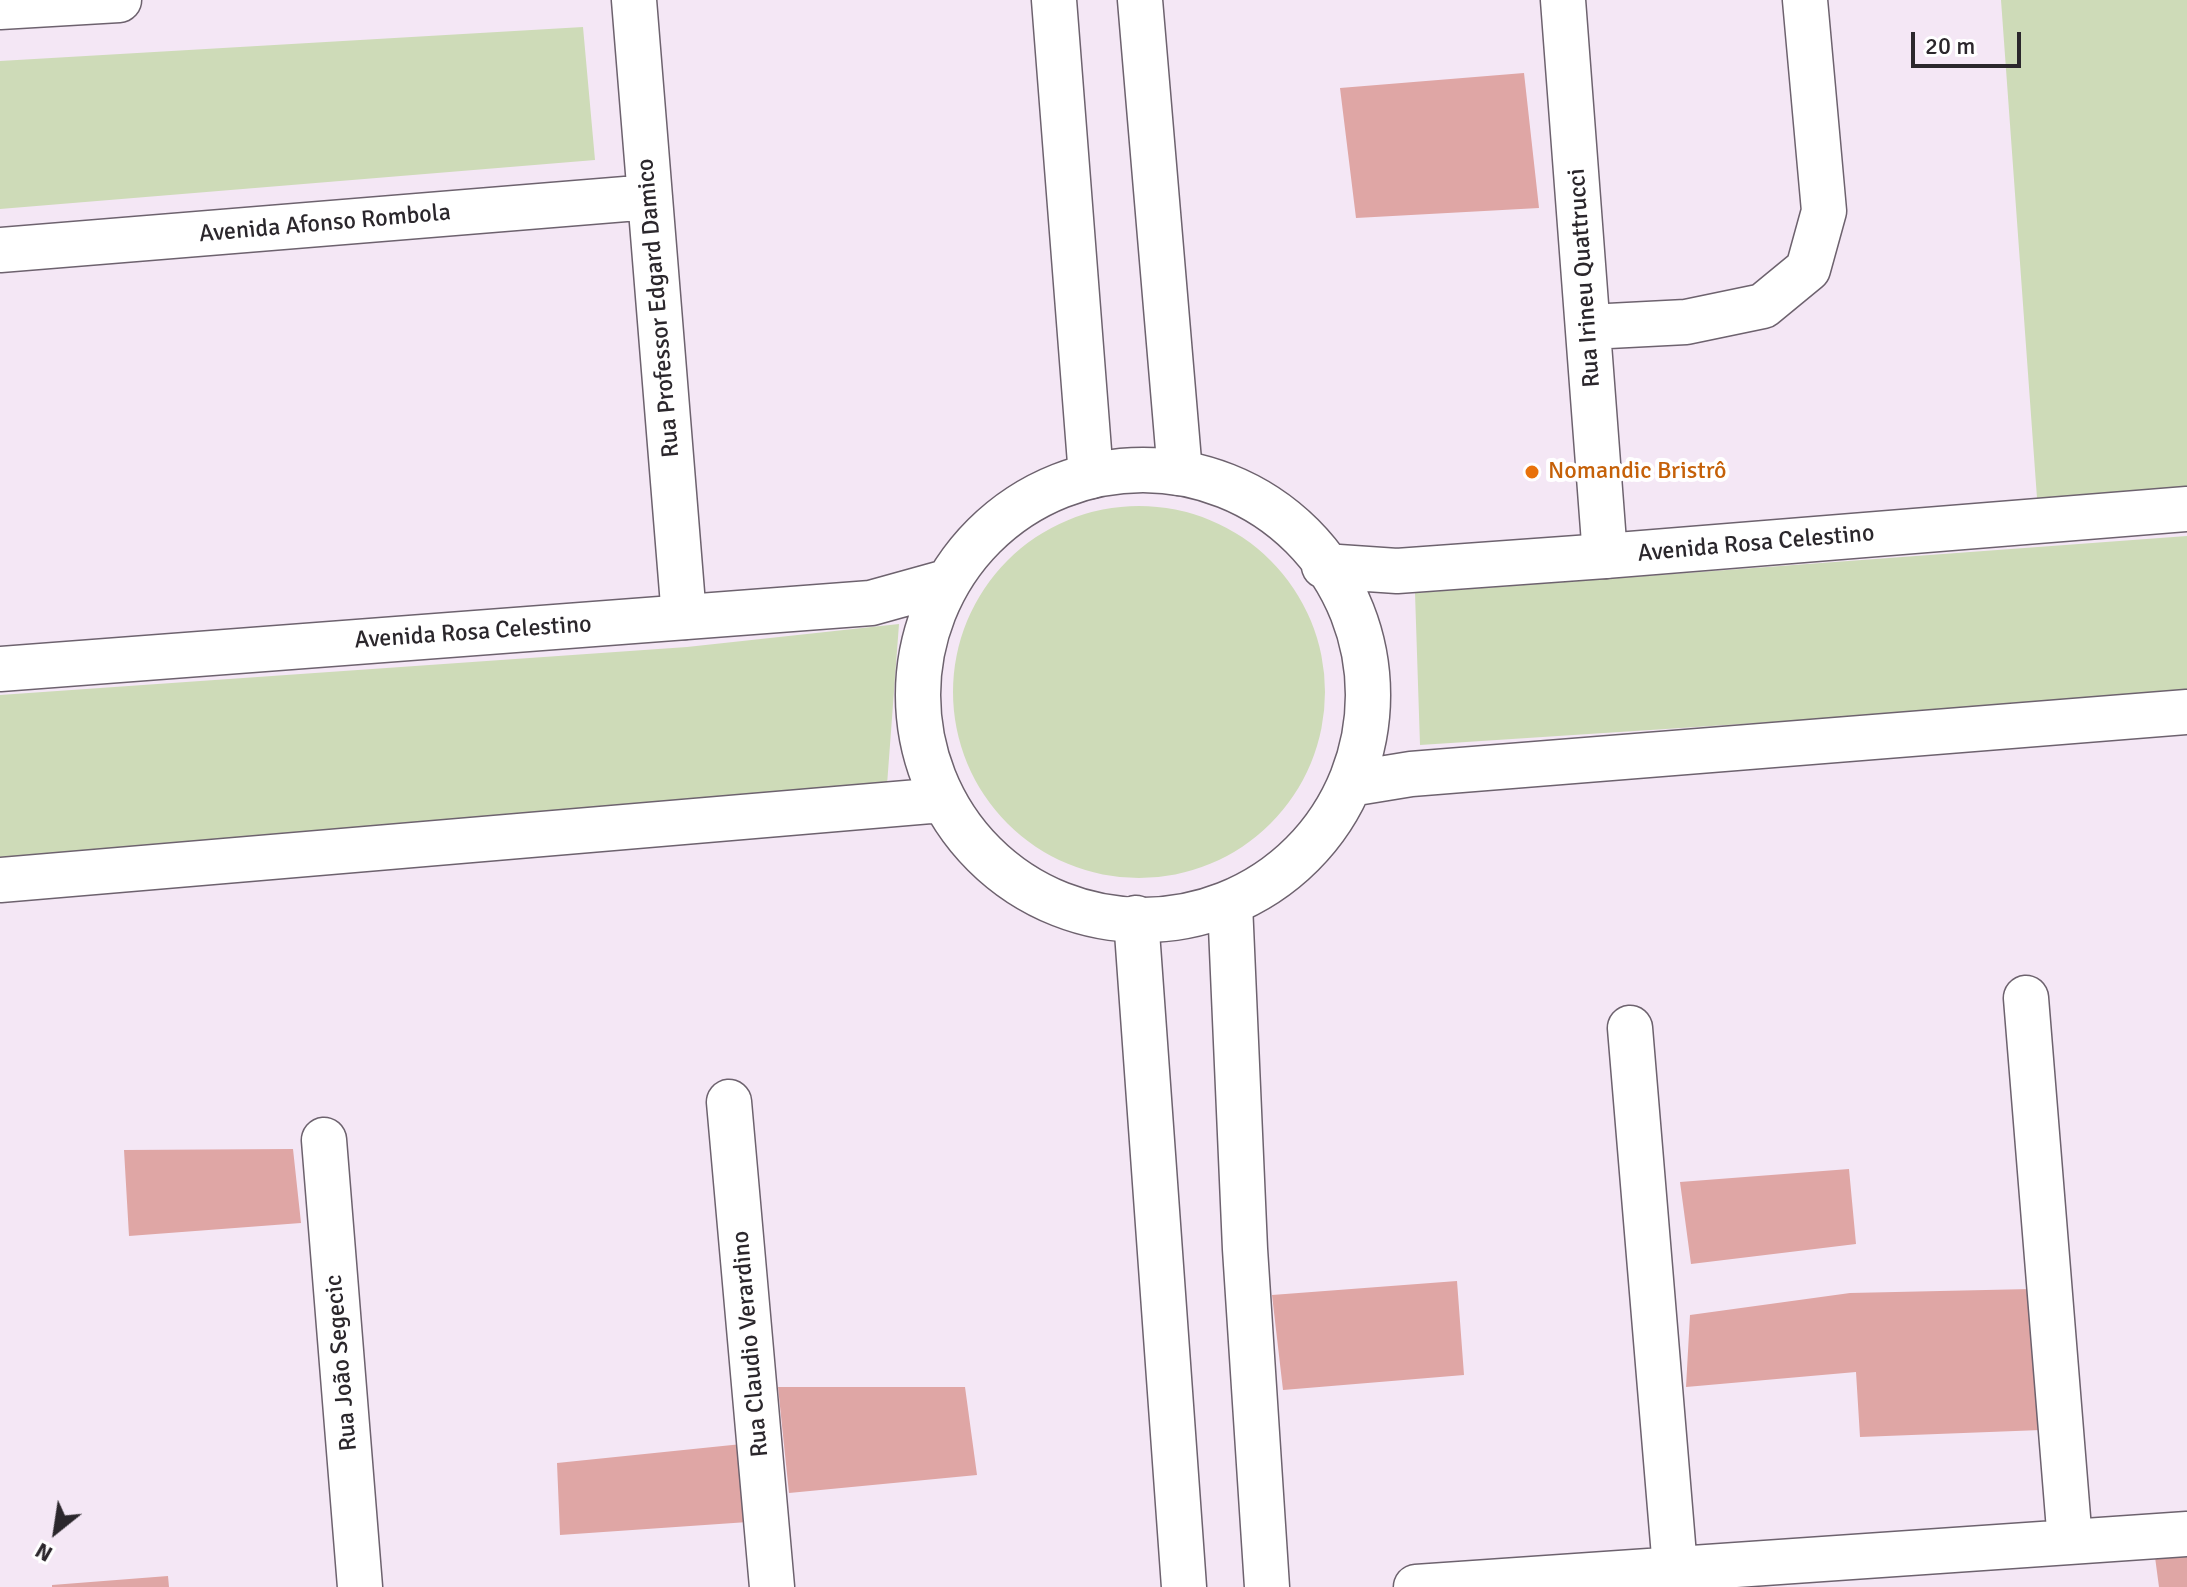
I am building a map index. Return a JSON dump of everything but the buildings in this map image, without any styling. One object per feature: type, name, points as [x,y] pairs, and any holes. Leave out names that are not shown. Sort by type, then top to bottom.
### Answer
[{"type":"street","points":[[0,7],[119,0]]},
{"type":"street","name":"Rua Professor Edgard Damico","points":[[634,0],[684,617]]},
{"type":"street","points":[[1054,0],[1091,476]]},
{"type":"street","points":[[1140,0],[1180,473]]},
{"type":"street","name":"Rua Irineu Quattrucci","points":[[1563,0],[1605,556]]},
{"type":"street","points":[[1589,327],[1686,322],[1763,306],[1808,269],[1824,211],[1805,0]]},
{"type":"street","name":"Avenida Afonso Rombola","points":[[0,250],[650,197]]},
{"type":"street","points":[[1180,473],[1267,504],[1342,585],[1368,659],[1367,735],[1356,783],[1297,862],[1230,904],[1153,921],[1072,909],[990,862],[942,800],[917,725],[917,657],[943,583],[1010,508],[1091,476],[1180,473]]},
{"type":"street","name":"Avenida Rosa Celestino","points":[[1324,566],[1397,571],[2187,509]]},
{"type":"street","name":"Avenida Rosa Celestino","points":[[0,669],[871,603],[943,583]]},
{"type":"street","points":[[1356,783],[1426,772],[2187,712]]},
{"type":"street","points":[[0,880],[942,800]]},
{"type":"street","points":[[1230,904],[1245,1249],[1267,1587]]},
{"type":"street","points":[[1136,918],[1184,1587]]},
{"type":"street","points":[[2026,998],[2070,1542]]},
{"type":"street","points":[[1630,1028],[1675,1568]]},
{"type":"street","name":"Rua Claudio Verardino","points":[[729,1102],[772,1587]]},
{"type":"street","name":"Rua João Segecic","points":[[324,1140],[360,1587]]},
{"type":"street","points":[[1416,1587],[2187,1534]]},
{"type":"green space","points":[[2001,0],[2187,0],[2187,487],[2037,498]]},
{"type":"green space","points":[[583,27],[595,160],[0,209],[0,61]]},
{"type":"green space","points":[[1139,506],[1175,509],[1210,520],[1243,537],[1271,560],[1294,588],[1311,621],[1322,656],[1325,692],[1322,728],[1311,763],[1294,796],[1271,824],[1243,847],[1210,864],[1175,875],[1139,878],[1103,875],[1068,864],[1035,847],[1007,824],[984,796],[967,763],[956,728],[953,692],[956,656],[967,621],[984,588],[1007,560],[1035,537],[1068,520],[1103,509]]},
{"type":"green space","points":[[2187,536],[2187,695],[1420,745],[1415,593]]},
{"type":"green space","points":[[899,624],[887,785],[0,863],[0,695],[687,647]]},
{"type":"place","name":"Nomandic Bristrô","points":[[1532,472]]}]
